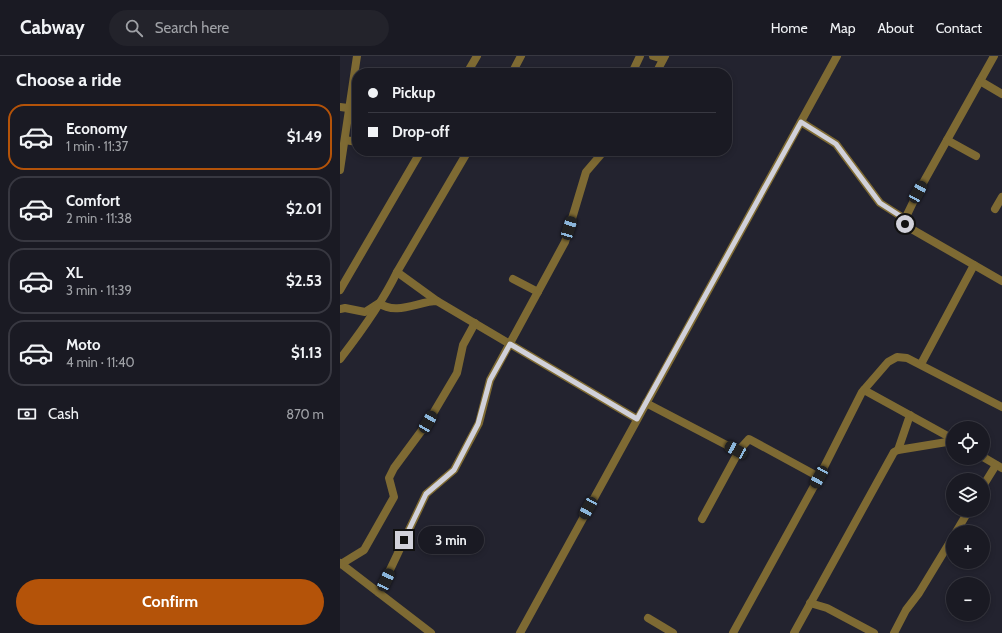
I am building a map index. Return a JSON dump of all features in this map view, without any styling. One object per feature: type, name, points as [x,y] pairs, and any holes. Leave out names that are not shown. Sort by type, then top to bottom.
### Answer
[{"type":"street","points":[[354,68],[357,56]]},
{"type":"street","points":[[470,68],[477,56]]},
{"type":"street","points":[[515,68],[521,56]]},
{"type":"street","points":[[634,68],[640,56]]},
{"type":"street","points":[[653,56],[664,57],[658,68]]},
{"type":"street","points":[[520,633],[837,56]]},
{"type":"street","points":[[994,56],[905,219],[905,224],[908,228],[1002,281]]},
{"type":"street","points":[[340,170],[350,114],[344,107],[352,76]]},
{"type":"street","points":[[980,81],[1002,94]]},
{"type":"street","points":[[801,122],[836,144],[880,203],[905,219]]},
{"type":"street","points":[[345,140],[352,141]]},
{"type":"street","points":[[947,140],[976,156]]},
{"type":"street","points":[[340,290],[418,156]]},
{"type":"street","points":[[340,359],[357,338],[379,303],[465,156]]},
{"type":"street","points":[[379,593],[426,494],[454,470],[478,424],[490,380],[565,242],[586,172],[600,156]]},
{"type":"street","points":[[995,209],[1002,197]]},
{"type":"street","points":[[921,364],[974,265]]},
{"type":"street","points":[[397,272],[437,301],[637,419]]},
{"type":"street","points":[[513,279],[538,292]]},
{"type":"street","points":[[379,303],[383,306],[397,308],[427,301],[437,301]]},
{"type":"street","points":[[340,309],[345,308],[365,312],[379,303]]},
{"type":"street","points":[[431,633],[340,563],[364,550],[381,523],[394,497],[389,478],[394,468],[428,422],[457,373],[463,345],[475,323]]},
{"type":"street","points":[[732,633],[819,477],[864,390],[888,362],[898,357],[908,358],[1002,407]]},
{"type":"street","points":[[864,390],[946,436]]},
{"type":"street","points":[[646,403],[736,450],[740,449]]},
{"type":"street","points":[[898,450],[910,415]]},
{"type":"street","points":[[702,519],[740,449],[749,439],[819,477]]},
{"type":"street","points":[[794,633],[891,456],[898,450],[946,441]]},
{"type":"street","points":[[990,461],[999,466],[990,477]]},
{"type":"street","points":[[894,633],[906,610],[919,593],[946,549]]},
{"type":"street","points":[[810,603],[827,608],[874,633]]},
{"type":"street","points":[[648,618],[674,633]]},
{"type":"route","points":[[404,540],[426,494],[454,470],[478,424],[490,380],[510,344],[637,419],[801,122],[836,144],[880,203],[905,219],[905,224]]}]
